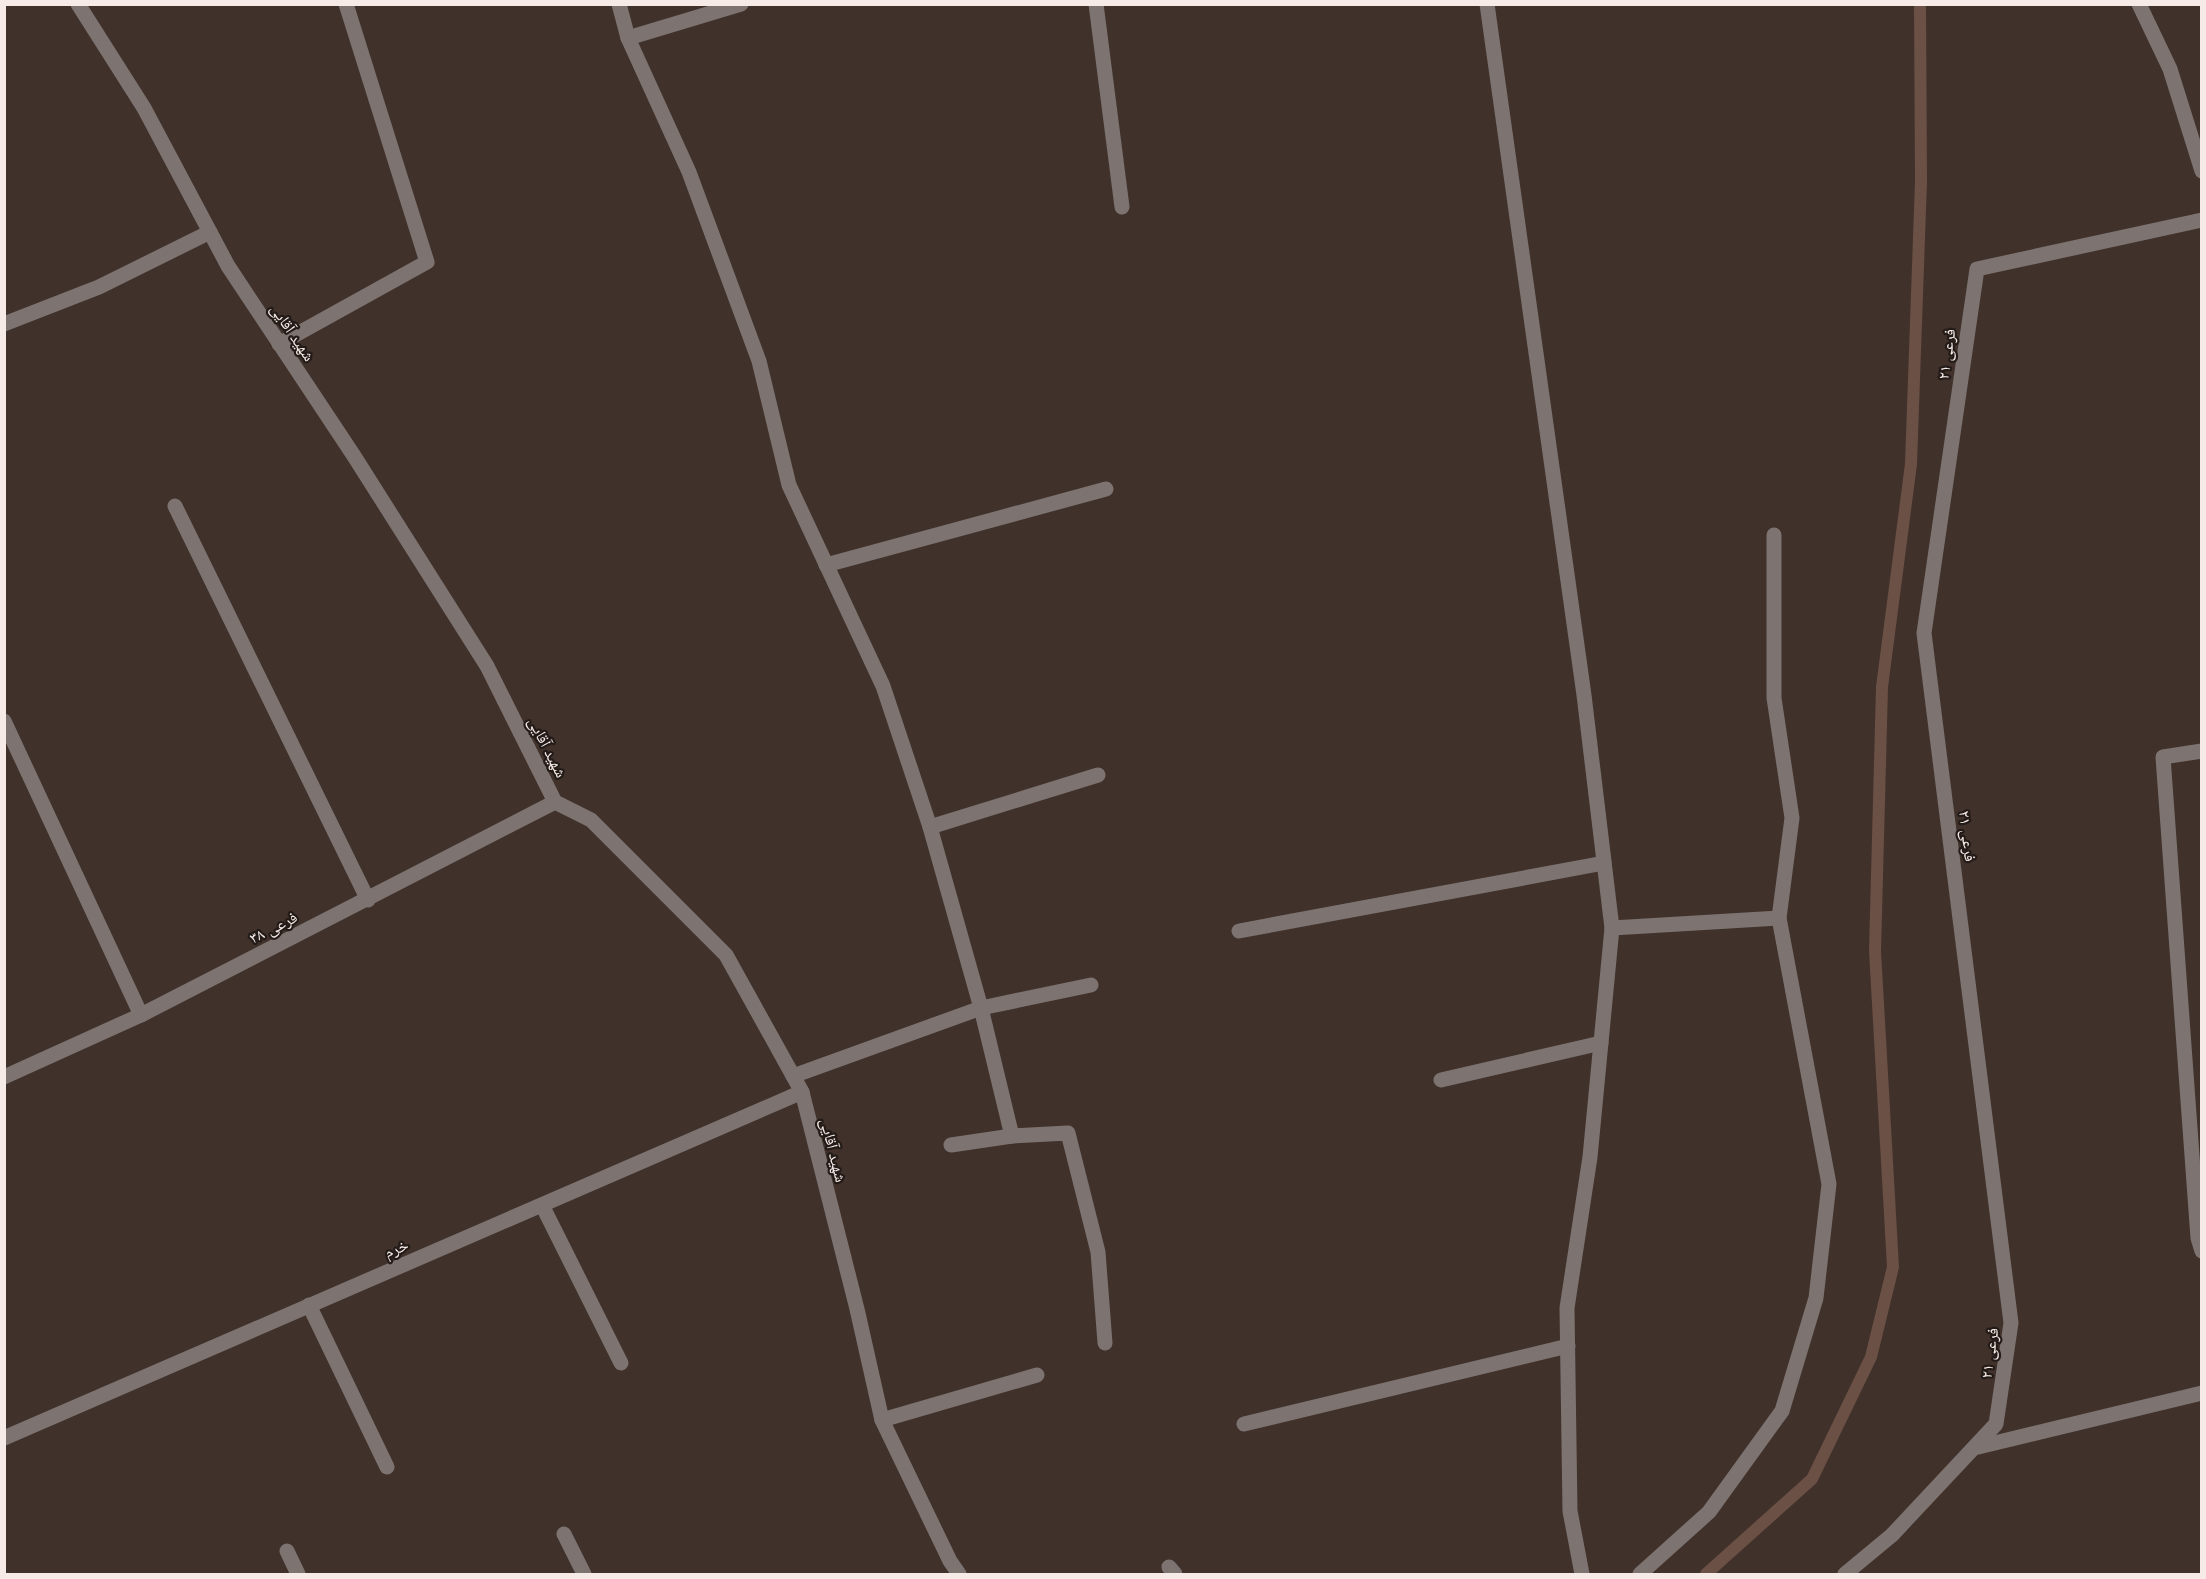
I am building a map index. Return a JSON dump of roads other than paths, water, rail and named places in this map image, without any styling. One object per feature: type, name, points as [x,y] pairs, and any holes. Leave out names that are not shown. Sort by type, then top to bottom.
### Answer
[{"type":"street","name":"شهید آقایی","points":[[78,4],[144,108],[228,266],[354,456],[486,666],[555,802],[591,820],[726,955],[802,1092],[857,1309],[882,1420],[950,1562],[959,1575]]},
{"type":"street","points":[[279,344],[427,262],[346,4]]},
{"type":"street","points":[[619,4],[628,38],[689,172],[759,361],[789,485],[883,686],[930,827],[981,1008],[1012,1136]]},
{"type":"street","points":[[628,38],[741,4]]},
{"type":"street","points":[[1096,4],[1122,207]]},
{"type":"street","points":[[1487,4],[1581,672],[1612,928],[1590,1157],[1567,1308],[1570,1511],[1582,1575]]},
{"type":"street","points":[[2139,4],[2170,69],[2202,171]]},
{"type":"street","name":"فرعی ۲۱","points":[[1845,1575],[1892,1535],[1996,1424],[2012,1323],[1924,633],[1977,269],[2202,220]]},
{"type":"street","points":[[4,324],[99,287],[210,232]]},
{"type":"street","points":[[826,565],[1106,489]]},
{"type":"street","points":[[175,506],[368,900]]},
{"type":"street","points":[[1640,1575],[1709,1512],[1782,1411],[1816,1298],[1829,1184],[1779,918],[1792,818],[1774,699],[1774,535]]},
{"type":"street","points":[[4,721],[141,1015]]},
{"type":"street","points":[[2202,752],[2163,757],[2198,1238],[2202,1251]]},
{"type":"street","points":[[930,827],[1098,775]]},
{"type":"street","name":"فرعی ۳۸","points":[[4,1077],[141,1015],[555,802]]},
{"type":"street","points":[[1239,931],[1604,863]]},
{"type":"street","points":[[1612,928],[1779,918]]},
{"type":"street","points":[[793,1076],[981,1008],[1090,985]]},
{"type":"street","points":[[1441,1080],[1601,1043]]},
{"type":"street","name":"خرم","points":[[4,1438],[802,1092]]},
{"type":"street","points":[[951,1145],[1012,1136],[1068,1133],[1098,1252],[1105,1343]]},
{"type":"street","points":[[542,1205],[621,1363]]},
{"type":"street","points":[[309,1305],[387,1467]]},
{"type":"street","points":[[1244,1424],[1568,1346]]},
{"type":"street","points":[[882,1420],[1037,1375]]},
{"type":"street","points":[[1974,1448],[2202,1393]]},
{"type":"street","points":[[564,1534],[584,1575]]},
{"type":"street","points":[[286,1551],[298,1575]]},
{"type":"waterway","points":[[1706,1574],[1812,1479],[1871,1357],[1893,1267],[1875,951],[1882,687],[1911,464],[1921,181],[1920,4]]}]
